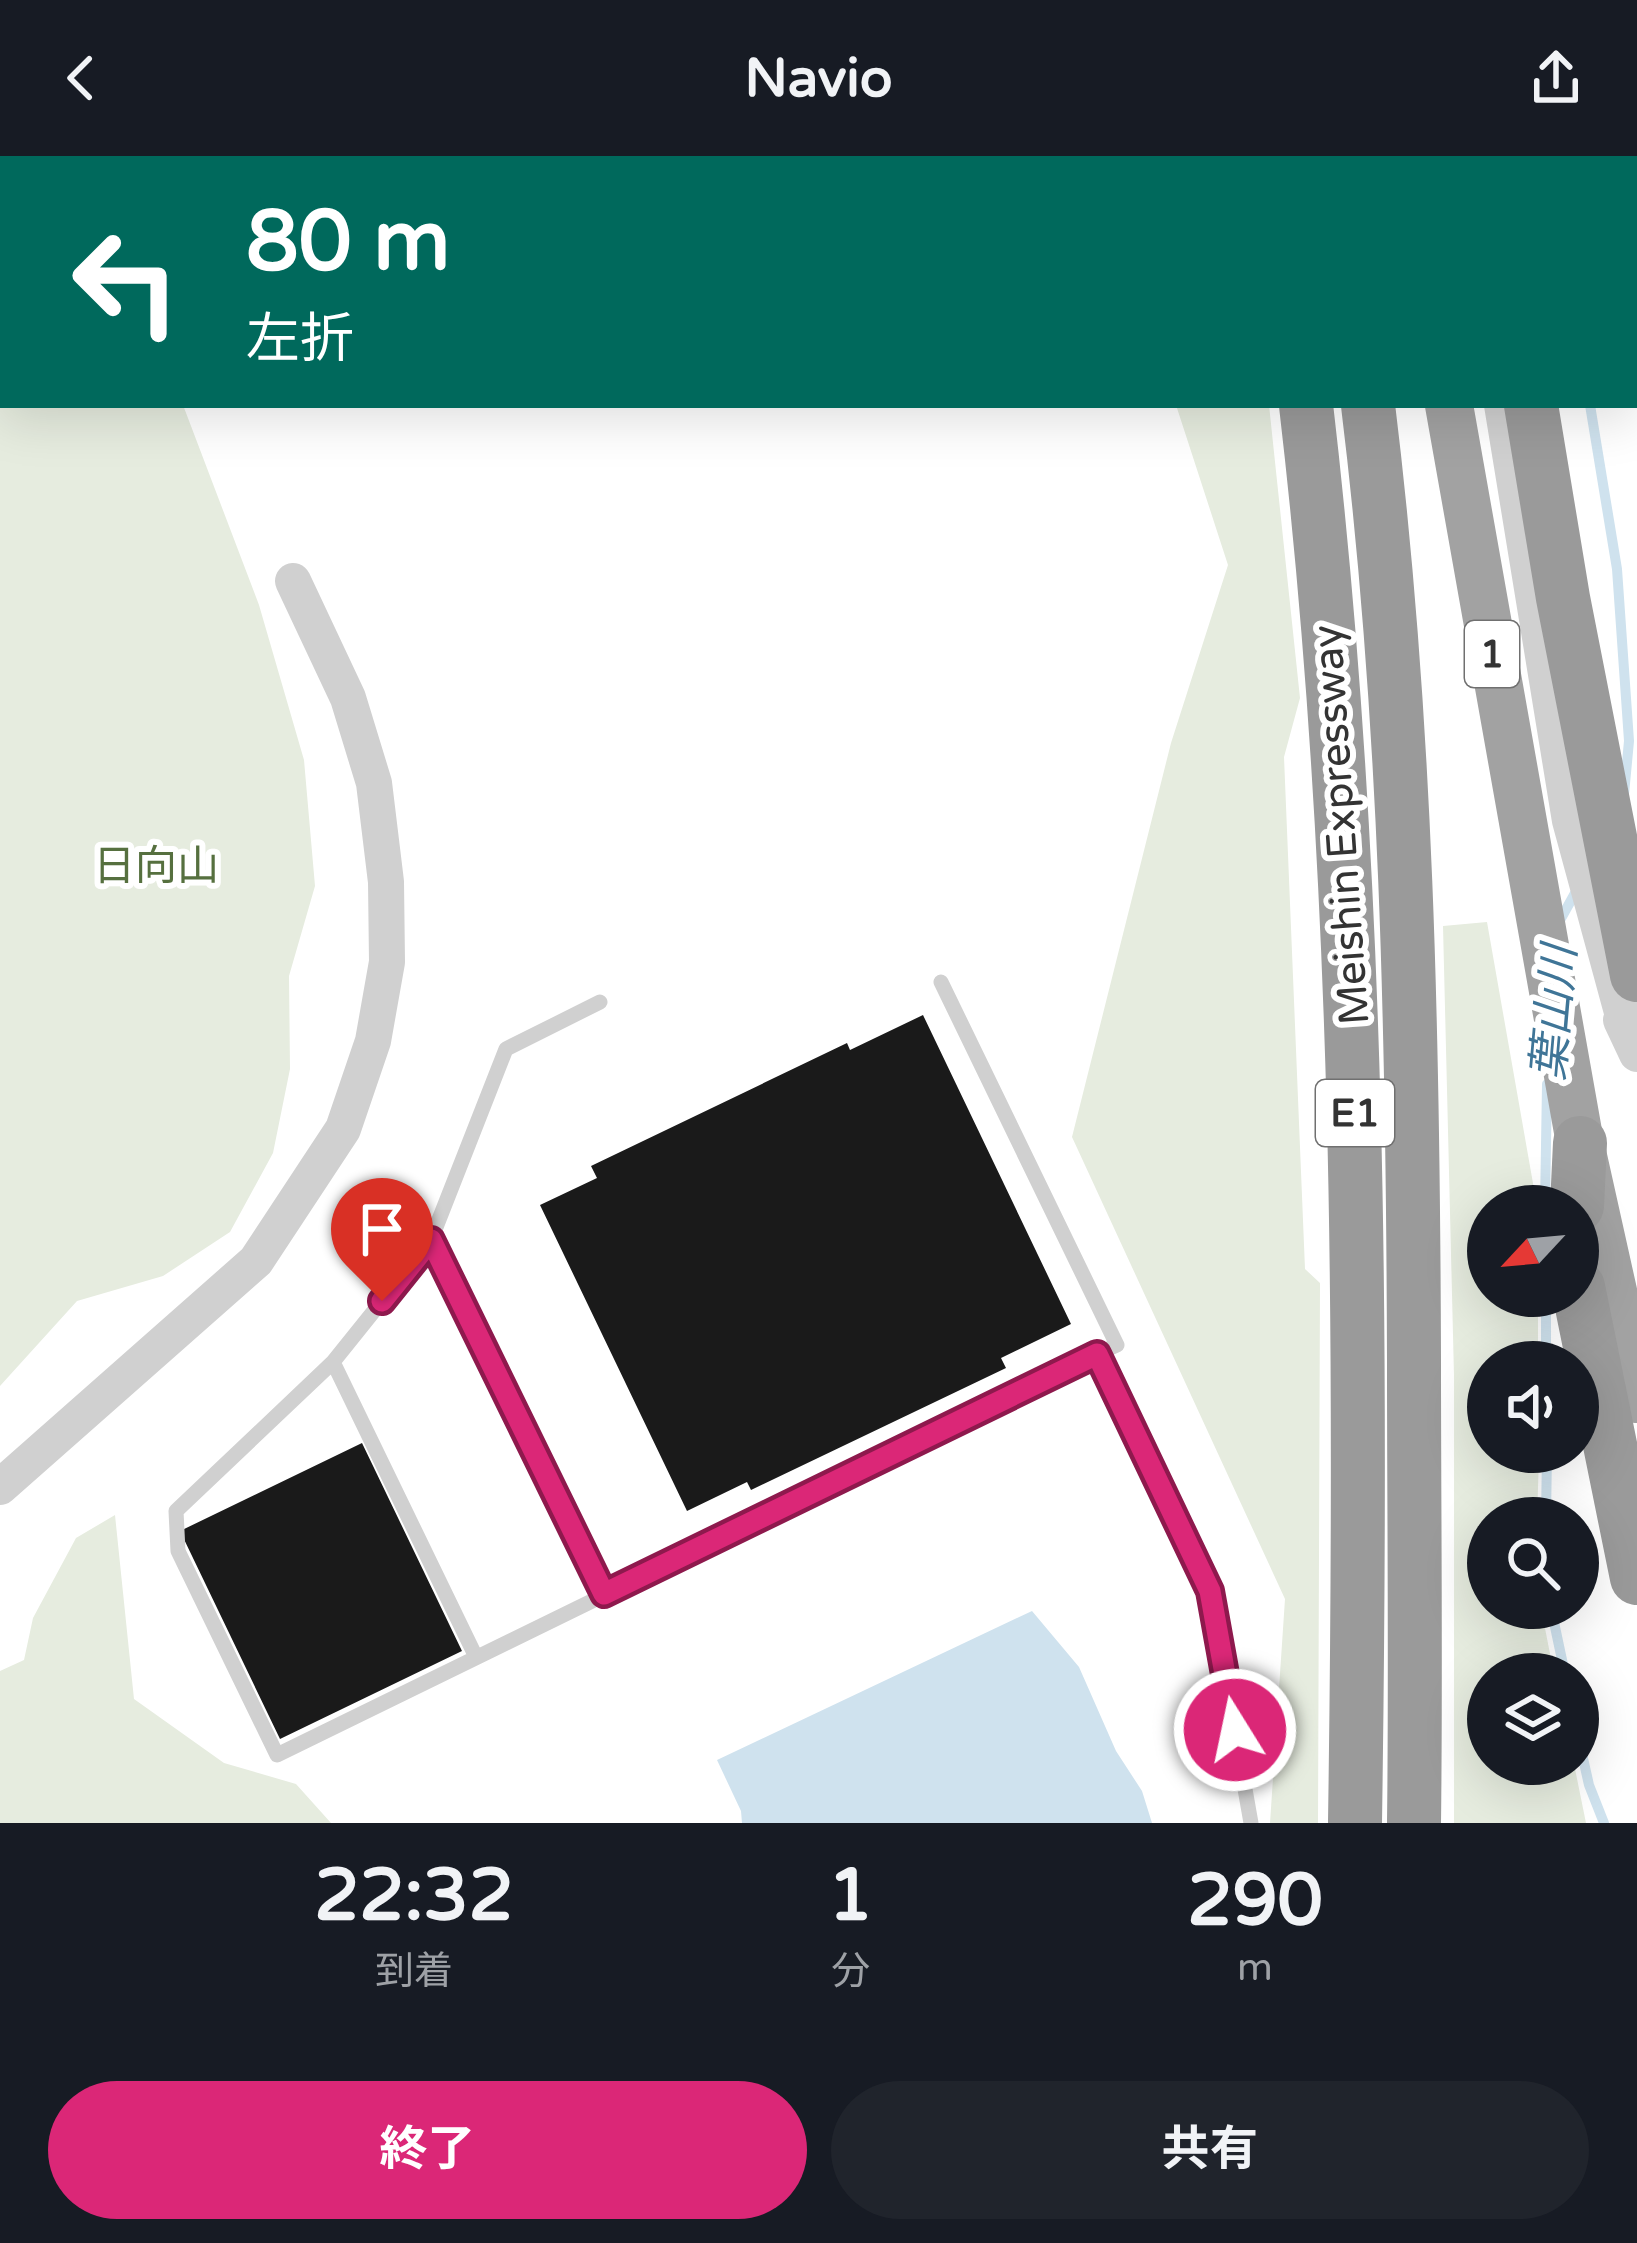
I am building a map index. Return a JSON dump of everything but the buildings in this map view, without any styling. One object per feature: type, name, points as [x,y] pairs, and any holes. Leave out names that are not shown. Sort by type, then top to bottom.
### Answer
[{"type":"highway","name":"Meishin Expressway","points":[[1306,408],[1340,769],[1355,1058],[1355,1823]]},
{"type":"highway","name":"Meishin Expressway","points":[[1367,408],[1384,538],[1404,807],[1412,1035],[1414,1823]]},
{"type":"highway","points":[[1531,408],[1628,999]]},
{"type":"highway","name":"1","points":[[1451,421],[1580,1143],[1584,1185]]},
{"type":"highway","points":[[1578,1185],[1580,1143]]},
{"type":"highway","points":[[1595,1317],[1637,1577]]},
{"type":"highway","name":"1","points":[[1598,1317],[1637,1399]]},
{"type":"street","points":[[1499,408],[1567,821],[1628,999],[1637,1054]]},
{"type":"street","points":[[0,1487],[256,1261],[343,1129],[373,1041],[387,962],[386,882],[374,783],[348,698],[292,581]]},
{"type":"lane","points":[[600,1002],[506,1049],[431,1240],[333,1362],[176,1510],[178,1551],[277,1755],[1117,1345],[941,982]]},
{"type":"lane","points":[[431,1240],[604,1594]]},
{"type":"lane","points":[[1097,1354],[1210,1591],[1251,1823]]},
{"type":"lane","points":[[333,1362],[476,1657]]},
{"type":"green space","name":"日向山","points":[[0,408],[184,408],[259,605],[304,760],[315,886],[289,976],[290,1069],[273,1153],[230,1232],[163,1276],[77,1301],[0,1386]]},
{"type":"green space","points":[[1177,408],[1269,408],[1300,698],[1284,757],[1305,1269],[1320,1283],[1318,1823],[1270,1823],[1285,1599],[1072,1137],[1171,743],[1228,565]]},
{"type":"green space","points":[[1487,922],[1533,1185],[1467,1185],[1467,1317],[1538,1317],[1538,1341],[1467,1341],[1467,1473],[1538,1473],[1538,1497],[1467,1497],[1467,1629],[1545,1629],[1550,1653],[1467,1653],[1467,1785],[1578,1785],[1586,1823],[1454,1823],[1454,1376],[1443,926]]},
{"type":"green space","points":[[115,1515],[134,1699],[224,1763],[296,1784],[331,1823],[0,1823],[0,1671],[24,1660],[33,1618],[76,1538]]},
{"type":"water","points":[[1032,1611],[1079,1667],[1116,1751],[1142,1791],[1152,1823],[742,1823],[717,1760]]},
{"type":"waterway","name":"葉山川","points":[[1590,408],[1617,569],[1629,741],[1624,794]]},
{"type":"waterway","name":"葉山川","points":[[1559,922],[1579,886]]},
{"type":"waterway","name":"葉山川","points":[[1545,1185],[1547,1084]]},
{"type":"waterway","name":"葉山川","points":[[1546,1317],[1546,1341]]},
{"type":"waterway","name":"葉山川","points":[[1546,1497],[1547,1473]]},
{"type":"waterway","name":"葉山川","points":[[1555,1629],[1561,1653]]},
{"type":"waterway","name":"葉山川","points":[[1589,1785],[1604,1823]]},
{"type":"route","points":[[382,1301],[431,1240],[604,1594],[1097,1354],[1210,1591],[1235,1730]]}]
